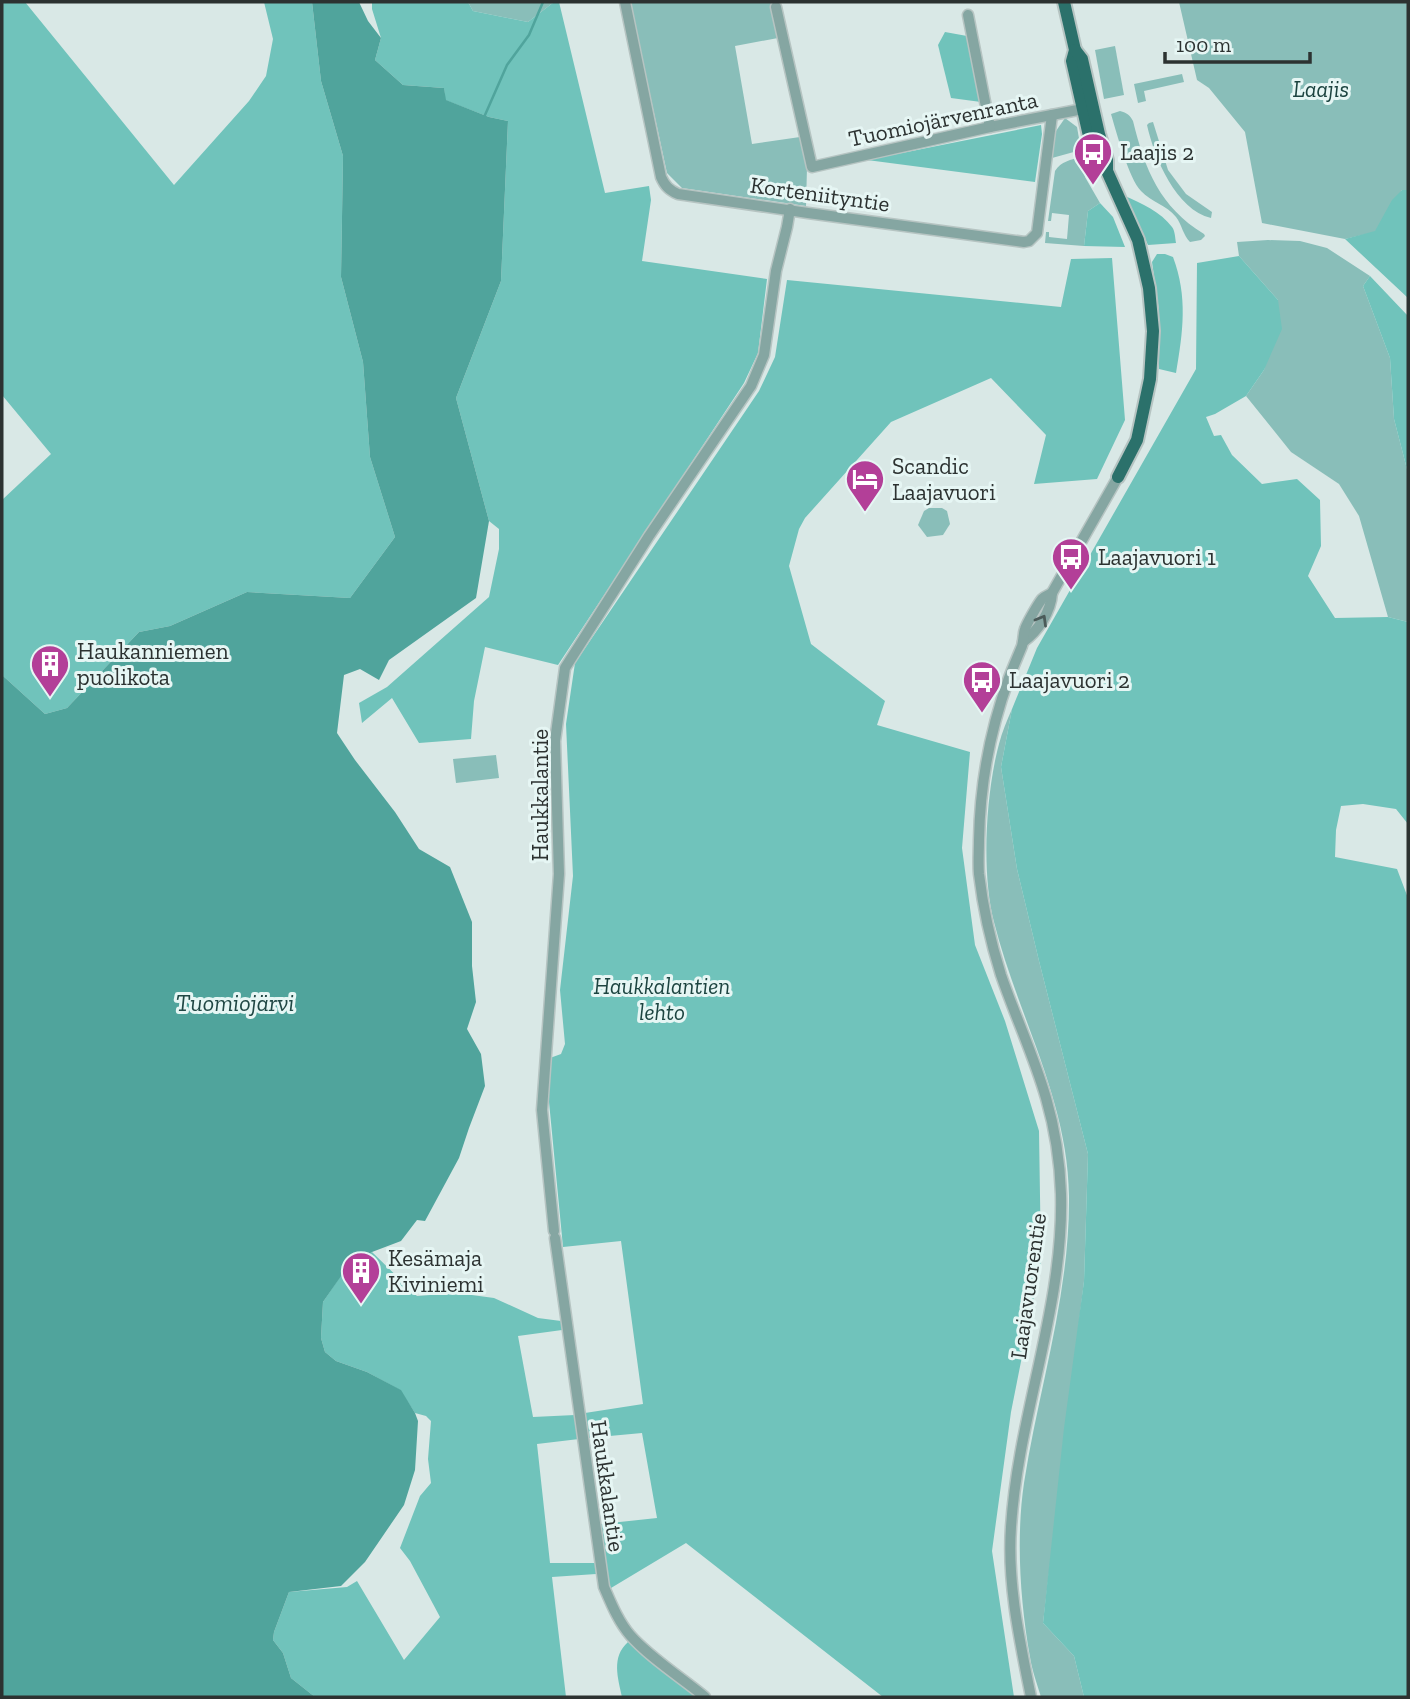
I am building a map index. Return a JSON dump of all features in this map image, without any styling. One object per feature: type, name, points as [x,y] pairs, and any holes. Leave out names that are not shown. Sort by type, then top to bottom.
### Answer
[{"type":"main road","name":"Laajavuorentie","points":[[1064,2],[1075,50],[1082,59],[1107,160],[1107,171]]},
{"type":"main road","name":"Laajavuorentie","points":[[1075,50],[1072,61],[1098,163],[1107,171],[1138,240],[1149,288],[1153,331],[1150,379],[1137,440],[1118,477]]},
{"type":"street","name":"Korteniityntie","points":[[625,2],[661,177],[665,185],[678,194],[1030,241],[1037,233],[1052,115]]},
{"type":"street","name":"Tuomiojärvenranta","points":[[776,7],[812,167],[1083,109]]},
{"type":"street","points":[[968,15],[990,127]]},
{"type":"street","name":"Haukkalantie","points":[[705,1697],[629,1634],[604,1587],[565,1317],[542,1110],[559,874],[555,741],[565,668],[649,536],[751,386],[764,355],[776,271],[788,228],[790,209]]},
{"type":"street","name":"Laajavuorentie","points":[[1031,1697],[1012,1586],[1011,1527],[1026,1423],[1052,1297],[1059,1246],[1061,1196],[1052,1120],[1001,974],[986,912],[979,872],[980,821],[990,740],[1006,685],[1023,642],[1034,634],[1040,624],[1051,604],[1052,593],[1118,477]]},
{"type":"green space","points":[[2,2],[25,2],[174,185],[249,101],[266,76],[273,39],[264,2],[312,2],[321,81],[343,156],[341,277],[363,362],[370,457],[395,537],[350,598],[247,592],[170,626],[139,632],[67,708],[45,714],[2,675],[2,500],[51,454],[2,395]]},
{"type":"green space","points":[[372,2],[468,2],[473,11],[528,22],[554,2],[559,2],[605,193],[649,186],[651,200],[642,261],[767,279],[758,353],[744,383],[558,665],[485,647],[474,701],[471,739],[419,743],[392,698],[362,723],[359,703],[387,687],[489,597],[499,549],[499,529],[489,521],[456,398],[501,281],[508,121],[489,117],[445,100],[444,88],[403,85],[375,60],[381,38]]},
{"type":"green space","points":[[468,2],[554,2],[528,22],[473,11]]},
{"type":"green space","points":[[630,2],[771,2],[778,38],[735,46],[752,144],[800,137],[807,167],[806,206],[682,188],[667,173]]},
{"type":"green space","name":"Laajis","points":[[1179,2],[1408,2],[1408,190],[1402,190],[1375,232],[1345,239],[1262,223],[1245,132],[1209,88],[1197,80]]},
{"type":"green space","points":[[945,32],[967,36],[981,102],[951,98],[938,45]]},
{"type":"green space","points":[[1115,46],[1124,95],[1104,99],[1095,50]]},
{"type":"green space","points":[[1182,74],[1184,82],[1144,91],[1146,101],[1138,103],[1134,84]]},
{"type":"green space","points":[[1120,111],[1128,114],[1133,121],[1143,156],[1156,186],[1176,212],[1204,234],[1201,240],[1190,242],[1172,213],[1145,195],[1136,185],[1111,114]]},
{"type":"green space","points":[[1065,118],[1077,127],[1081,150],[1052,158],[1056,131]]},
{"type":"green space","points":[[1153,122],[1168,170],[1186,194],[1212,212],[1211,218],[1187,205],[1168,180],[1150,138],[1147,125]]},
{"type":"green space","points":[[1041,125],[1035,182],[867,160]]},
{"type":"green space","points":[[1081,157],[1085,177],[1100,203],[1088,211],[1084,246],[1045,243],[1046,232],[1049,232],[1049,237],[1067,239],[1069,215],[1052,213],[1051,221],[1048,221],[1055,171],[1063,163]]},
{"type":"green space","points":[[1402,190],[1408,190],[1408,298],[1345,239],[1375,231],[1392,200]]},
{"type":"green space","points":[[1125,196],[1162,217],[1173,229],[1176,243],[1148,245]]},
{"type":"green space","points":[[1100,203],[1113,217],[1125,247],[1084,246],[1088,211]]},
{"type":"green space","points":[[1300,241],[1327,248],[1370,276],[1363,286],[1390,358],[1394,419],[1408,473],[1408,622],[1388,617],[1359,516],[1339,484],[1291,452],[1246,396],[1264,370],[1278,300],[1239,256],[1237,242]]},
{"type":"green space","points":[[1157,254],[1173,257],[1181,286],[1182,329],[1176,373],[1159,369],[1159,310],[1152,262]]},
{"type":"green space","points":[[1239,256],[1278,300],[1282,329],[1264,370],[1246,396],[1206,417],[1214,436],[1221,435],[1232,455],[1262,484],[1297,479],[1320,500],[1321,546],[1308,576],[1335,618],[1388,617],[1408,622],[1408,824],[1396,809],[1363,804],[1341,806],[1336,830],[1335,857],[1397,869],[1408,898],[1408,1697],[1084,1697],[1074,1656],[1043,1623],[1064,1428],[1084,1281],[1088,1154],[1017,869],[1001,767],[1012,709],[1037,648],[1196,369],[1197,263]]},
{"type":"green space","name":"Haukkalantien lehto","points":[[1112,258],[1125,420],[1097,479],[1034,484],[1046,435],[991,378],[891,422],[805,518],[799,529],[789,566],[811,644],[885,701],[877,725],[970,752],[962,848],[975,945],[1005,1021],[1039,1131],[1041,1261],[1011,1412],[992,1551],[1014,1697],[883,1697],[686,1543],[611,1588],[608,1581],[601,1524],[657,1518],[642,1433],[588,1438],[585,1413],[643,1404],[621,1241],[563,1247],[547,1081],[550,1058],[561,1054],[565,1044],[560,990],[573,876],[566,724],[575,663],[759,391],[775,357],[787,280],[1061,307],[1071,259]]},
{"type":"green space","points":[[1370,276],[1408,316],[1408,473],[1394,419],[1390,358],[1363,286]]},
{"type":"green space","points":[[929,508],[942,508],[947,511],[950,524],[943,535],[927,537],[918,525],[924,511]]},
{"type":"green space","points":[[1012,709],[1001,767],[1017,869],[1088,1154],[1084,1281],[1043,1623],[1074,1656],[1084,1697],[1041,1697],[1031,1662],[1022,1592],[1020,1525],[1024,1483],[1059,1305],[1068,1233],[1069,1196],[1060,1125],[1040,1057],[1004,956],[994,922],[987,880],[991,785],[1000,740]]},
{"type":"green space","points":[[496,755],[499,778],[456,783],[453,759]]},
{"type":"green space","points":[[372,1252],[417,1296],[457,1293],[494,1298],[538,1318],[561,1321],[562,1330],[518,1336],[533,1417],[575,1415],[579,1439],[537,1444],[550,1563],[595,1563],[596,1574],[552,1577],[566,1697],[315,1697],[291,1678],[283,1653],[273,1640],[289,1592],[347,1587],[357,1581],[404,1660],[440,1617],[410,1561],[400,1548],[420,1496],[431,1483],[428,1459],[431,1421],[426,1416],[415,1413],[400,1390],[367,1372],[336,1361],[325,1352],[321,1338],[323,1302],[346,1268]]},
{"type":"green space","points":[[628,1642],[696,1697],[622,1697],[618,1661],[619,1654]]},
{"type":"water","name":"Tuomiojärvi","points":[[312,2],[359,2],[368,21],[381,38],[375,60],[403,85],[444,88],[446,100],[489,117],[508,121],[501,281],[456,398],[489,521],[476,598],[389,660],[379,680],[360,669],[344,675],[337,733],[419,849],[450,867],[472,922],[472,966],[476,1002],[467,1029],[481,1054],[485,1086],[459,1158],[425,1221],[417,1220],[401,1241],[372,1252],[346,1269],[323,1302],[321,1338],[325,1352],[336,1361],[367,1372],[401,1390],[415,1413],[418,1421],[415,1470],[404,1505],[365,1562],[341,1586],[289,1592],[273,1640],[283,1653],[291,1678],[315,1697],[2,1697],[2,675],[45,714],[67,708],[139,632],[170,626],[247,592],[350,598],[395,537],[370,457],[363,362],[341,277],[343,156],[321,81]]},
{"type":"waterway","points":[[485,115],[507,65],[529,35],[543,2]]},
{"type":"place","name":"Laajis 2","points":[[1093,186]]},
{"type":"place","name":"Scandic Laajavuori","points":[[865,513]]},
{"type":"place","name":"Laajavuori 1","points":[[1071,591]]},
{"type":"place","name":"Haukanniemen puolikota","points":[[50,698]]},
{"type":"place","name":"Laajavuori 2","points":[[982,714]]},
{"type":"place","name":"Kesämaja Kiviniemi","points":[[361,1305]]}]
